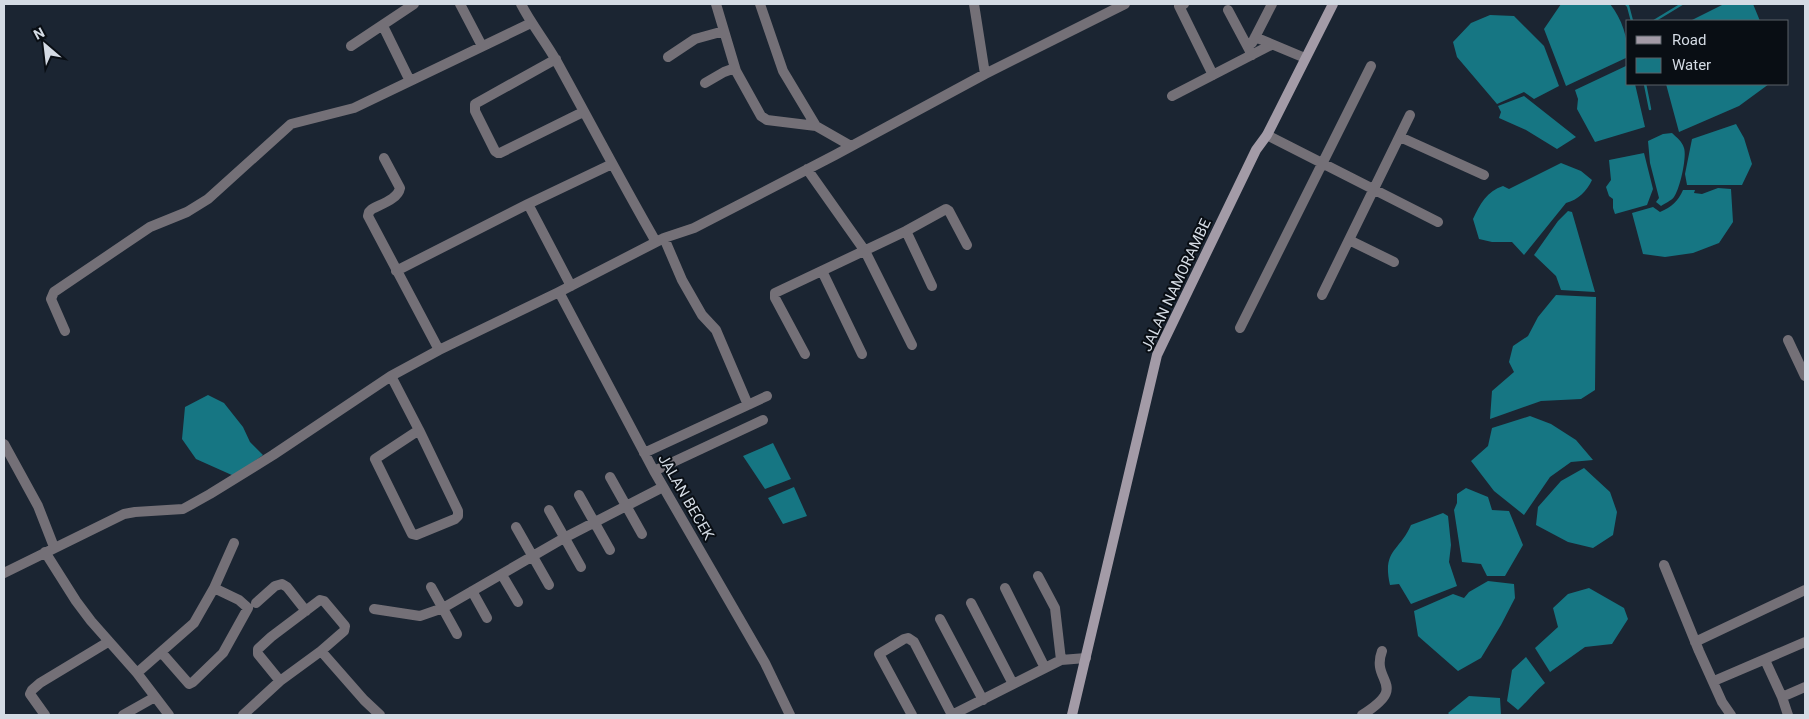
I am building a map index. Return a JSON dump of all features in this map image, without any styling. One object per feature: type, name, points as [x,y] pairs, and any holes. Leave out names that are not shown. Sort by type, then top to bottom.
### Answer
[{"type":"main road","name":"JALAN NAMORAMBE","points":[[1073,713],[1157,354],[1256,150],[1267,135],[1333,4]]},
{"type":"street","points":[[350,46],[414,4]]},
{"type":"street","points":[[460,4],[482,46]]},
{"type":"street","points":[[521,4],[531,23],[556,60],[612,164],[660,240],[702,315],[716,330],[748,405]]},
{"type":"street","points":[[716,4],[735,68],[764,118],[816,126],[851,146]]},
{"type":"street","points":[[760,4],[779,63],[816,126]]},
{"type":"street","points":[[974,4],[985,74]]},
{"type":"street","points":[[4,573],[130,513],[183,509],[257,464],[391,376],[439,350],[571,286],[660,240],[694,228],[985,74],[1126,4]]},
{"type":"street","points":[[1184,4],[1178,6],[1213,75]]},
{"type":"street","points":[[1250,52],[1255,37],[1272,4]]},
{"type":"street","points":[[1228,10],[1250,52]]},
{"type":"street","points":[[65,331],[51,299],[54,292],[150,227],[187,212],[208,199],[291,124],[349,109],[531,23]]},
{"type":"street","points":[[383,26],[410,81]]},
{"type":"street","points":[[668,57],[695,39],[724,31]]},
{"type":"street","points":[[1255,37],[1305,58]]},
{"type":"street","points":[[1172,96],[1213,75],[1250,52],[1271,45]]},
{"type":"street","points":[[556,60],[474,104],[475,110],[495,151],[500,153],[583,112]]},
{"type":"street","points":[[1240,328],[1372,66]]},
{"type":"street","points":[[705,83],[735,68]]},
{"type":"street","points":[[1322,295],[1410,115]]},
{"type":"street","points":[[1267,135],[1438,222]]},
{"type":"street","points":[[1400,137],[1484,175]]},
{"type":"street","points":[[384,158],[400,191],[396,196],[372,209],[368,216],[439,350]]},
{"type":"street","points":[[396,271],[612,164]]},
{"type":"street","points":[[807,169],[865,250],[912,345]]},
{"type":"street","points":[[528,204],[571,286]]},
{"type":"street","points":[[805,354],[774,295],[778,292],[906,231],[947,209],[967,245]]},
{"type":"street","points":[[906,231],[932,286]]},
{"type":"street","points":[[1349,240],[1394,262]]},
{"type":"street","points":[[822,271],[862,354]]},
{"type":"street","name":"JALAN BECEK","points":[[558,292],[662,487],[765,663],[790,715]]},
{"type":"street","points":[[1788,340],[1805,376]]},
{"type":"street","points":[[391,376],[419,430],[458,511],[458,516],[454,519],[416,535],[412,534],[375,459],[419,430]]},
{"type":"street","points":[[644,453],[767,396]]},
{"type":"street","points":[[654,471],[763,420]]},
{"type":"street","points":[[4,444],[38,506],[50,550],[76,601],[169,715]]},
{"type":"street","points":[[610,477],[642,534]]},
{"type":"street","points":[[374,609],[420,616],[443,608],[564,538],[662,487]]},
{"type":"street","points":[[579,494],[610,550]]},
{"type":"street","points":[[548,510],[581,568]]},
{"type":"street","points":[[516,526],[549,585]]},
{"type":"street","points":[[137,674],[194,623],[214,588],[234,543]]},
{"type":"street","points":[[1664,565],[1695,642],[1722,702],[1731,715]]},
{"type":"street","points":[[502,574],[518,602]]},
{"type":"street","points":[[1038,576],[1055,608],[1061,660]]},
{"type":"street","points":[[256,602],[275,586],[282,584],[287,587],[306,611]]},
{"type":"street","points":[[431,587],[457,634]]},
{"type":"street","points":[[161,652],[189,684],[223,653],[248,608],[239,600],[214,588]]},
{"type":"street","points":[[1005,588],[1045,668]]},
{"type":"street","points":[[1695,642],[1805,590]]},
{"type":"street","points":[[472,592],[487,618]]},
{"type":"street","points":[[243,715],[280,681],[321,651],[344,631],[345,626],[324,601],[320,600],[271,637],[258,650],[258,654],[280,681]]},
{"type":"street","points":[[971,603],[1013,684]]},
{"type":"street","points":[[940,619],[983,700]]},
{"type":"street","points":[[912,715],[880,654],[904,639],[908,638],[914,642],[952,715],[1061,660],[1086,658]]},
{"type":"street","points":[[45,715],[30,694],[32,690],[40,683],[108,642]]},
{"type":"street","points":[[1714,681],[1805,642]]},
{"type":"street","points":[[321,651],[364,700],[380,715]]},
{"type":"street","points":[[1362,715],[1381,701],[1387,688],[1378,660],[1382,651]]},
{"type":"street","points":[[1765,660],[1788,715]]},
{"type":"street","points":[[1782,697],[1805,688]]},
{"type":"street","points":[[122,715],[155,697]]},
{"type":"water","points":[[1561,4],[1610,4],[1624,29],[1626,58],[1566,86],[1544,29]]},
{"type":"water","points":[[1724,4],[1753,4],[1760,20],[1692,20]]},
{"type":"water","points":[[1490,15],[1514,16],[1544,46],[1559,86],[1534,99],[1524,92],[1497,104],[1457,57],[1453,42],[1471,23]]},
{"type":"water","points":[[1626,66],[1626,85],[1635,85],[1645,127],[1595,142],[1577,109],[1578,99],[1575,90]]},
{"type":"water","points":[[1666,85],[1768,85],[1739,106],[1679,132]]},
{"type":"water","points":[[1524,96],[1576,137],[1557,149],[1526,130],[1499,118],[1501,112],[1498,106]]},
{"type":"water","points":[[1736,124],[1744,138],[1752,164],[1742,185],[1687,185],[1685,174],[1692,139]]},
{"type":"water","points":[[1672,133],[1683,146],[1685,152],[1684,165],[1676,193],[1673,198],[1661,206],[1656,202],[1659,198],[1650,163],[1648,141],[1663,134]]},
{"type":"water","points":[[1644,153],[1653,189],[1647,205],[1615,214],[1613,199],[1609,196],[1606,187],[1611,180],[1609,160]]},
{"type":"water","points":[[1561,163],[1581,171],[1592,180],[1582,195],[1566,203],[1524,255],[1512,242],[1492,242],[1479,239],[1473,219],[1481,203],[1488,195],[1503,186],[1509,189]]},
{"type":"water","points":[[1718,188],[1731,189],[1733,222],[1719,243],[1693,253],[1665,257],[1643,254],[1632,213],[1653,207],[1660,212],[1674,203],[1683,190],[1695,190],[1694,193],[1702,194]]},
{"type":"water","points":[[1568,211],[1572,212],[1595,292],[1561,290],[1556,276],[1534,255],[1558,221]]},
{"type":"water","points":[[1556,295],[1596,297],[1595,390],[1581,399],[1541,401],[1490,419],[1492,391],[1514,372],[1509,362],[1513,346],[1528,336],[1538,317]]},
{"type":"water","points":[[208,395],[224,403],[243,427],[250,442],[263,455],[234,476],[196,459],[182,439],[185,407]]},
{"type":"water","points":[[1530,416],[1551,424],[1576,440],[1593,460],[1571,462],[1550,477],[1524,515],[1494,491],[1471,461],[1488,446],[1492,428]]},
{"type":"water","points":[[773,443],[791,479],[765,489],[743,456]]},
{"type":"water","points":[[1584,468],[1610,492],[1617,512],[1613,535],[1593,548],[1568,542],[1536,525],[1538,507],[1561,481]]},
{"type":"water","points":[[794,487],[807,516],[783,524],[768,498]]},
{"type":"water","points":[[1466,488],[1488,497],[1492,510],[1509,511],[1523,545],[1505,576],[1487,576],[1481,564],[1462,562],[1454,510],[1457,503],[1457,494]]},
{"type":"water","points":[[1443,513],[1448,516],[1451,545],[1449,562],[1457,586],[1411,604],[1399,584],[1390,585],[1388,565],[1390,558],[1411,525]]},
{"type":"water","points":[[1488,581],[1514,584],[1515,598],[1481,658],[1458,671],[1418,636],[1414,611],[1453,594],[1464,598],[1469,592]]},
{"type":"water","points":[[1589,588],[1624,608],[1628,619],[1612,644],[1585,647],[1550,672],[1535,648],[1558,627],[1553,608],[1568,594]]},
{"type":"water","points":[[1526,657],[1545,683],[1518,710],[1507,701],[1512,670]]},
{"type":"water","points":[[1469,696],[1500,698],[1501,715],[1450,715],[1448,713]]},
{"type":"waterway","points":[[1626,4],[1632,20]]},
{"type":"waterway","points":[[1656,20],[1682,4]]},
{"type":"waterway","points":[[1645,85],[1650,109]]}]
